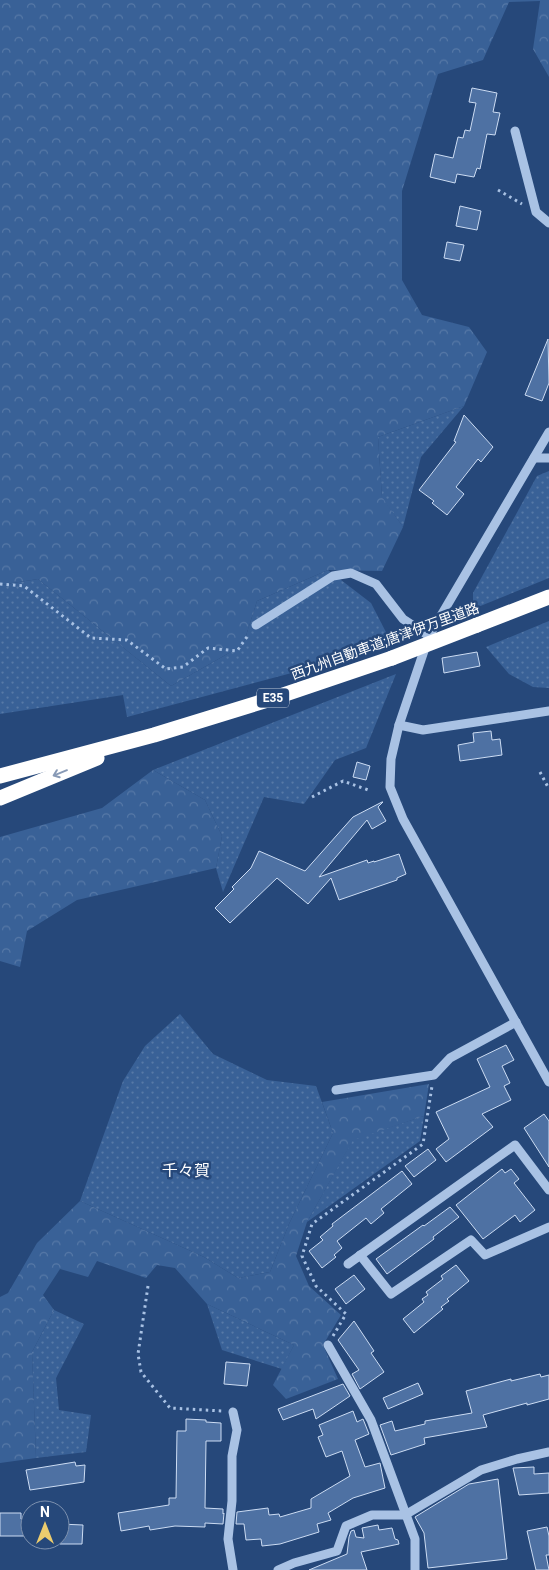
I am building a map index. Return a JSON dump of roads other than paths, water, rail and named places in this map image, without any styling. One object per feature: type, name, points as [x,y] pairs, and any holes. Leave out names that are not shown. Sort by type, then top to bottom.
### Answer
[{"type":"highway","name":"西九州自動車道;唐津伊万里道路","points":[[0,776],[154,735],[264,700],[392,658],[549,597]]},
{"type":"highway","points":[[0,798],[154,735]]},
{"type":"street","points":[[515,131],[536,212],[549,223]]},
{"type":"street","points":[[549,432],[429,636],[399,725],[391,759],[390,787],[403,819],[549,1082]]},
{"type":"street","points":[[534,458],[549,458]]},
{"type":"street","points":[[256,625],[333,576],[351,573],[376,584],[403,619],[429,636]]},
{"type":"street","points":[[399,725],[423,730],[549,711]]},
{"type":"street","points":[[336,1090],[434,1074],[450,1058],[516,1022]]},
{"type":"street","points":[[348,1264],[515,1145],[549,1190]]},
{"type":"street","points":[[360,1255],[391,1294],[471,1240],[485,1255],[549,1227]]},
{"type":"street","points":[[328,1345],[371,1420],[415,1539],[415,1570]]},
{"type":"street","points":[[232,1570],[228,1539],[232,1501],[232,1456],[237,1430],[233,1412]]},
{"type":"street","points":[[278,1570],[294,1563],[337,1551],[346,1526],[372,1515],[405,1514],[481,1470],[549,1452]]},
{"type":"district","name":"千々賀","points":[[186,1170]]}]
